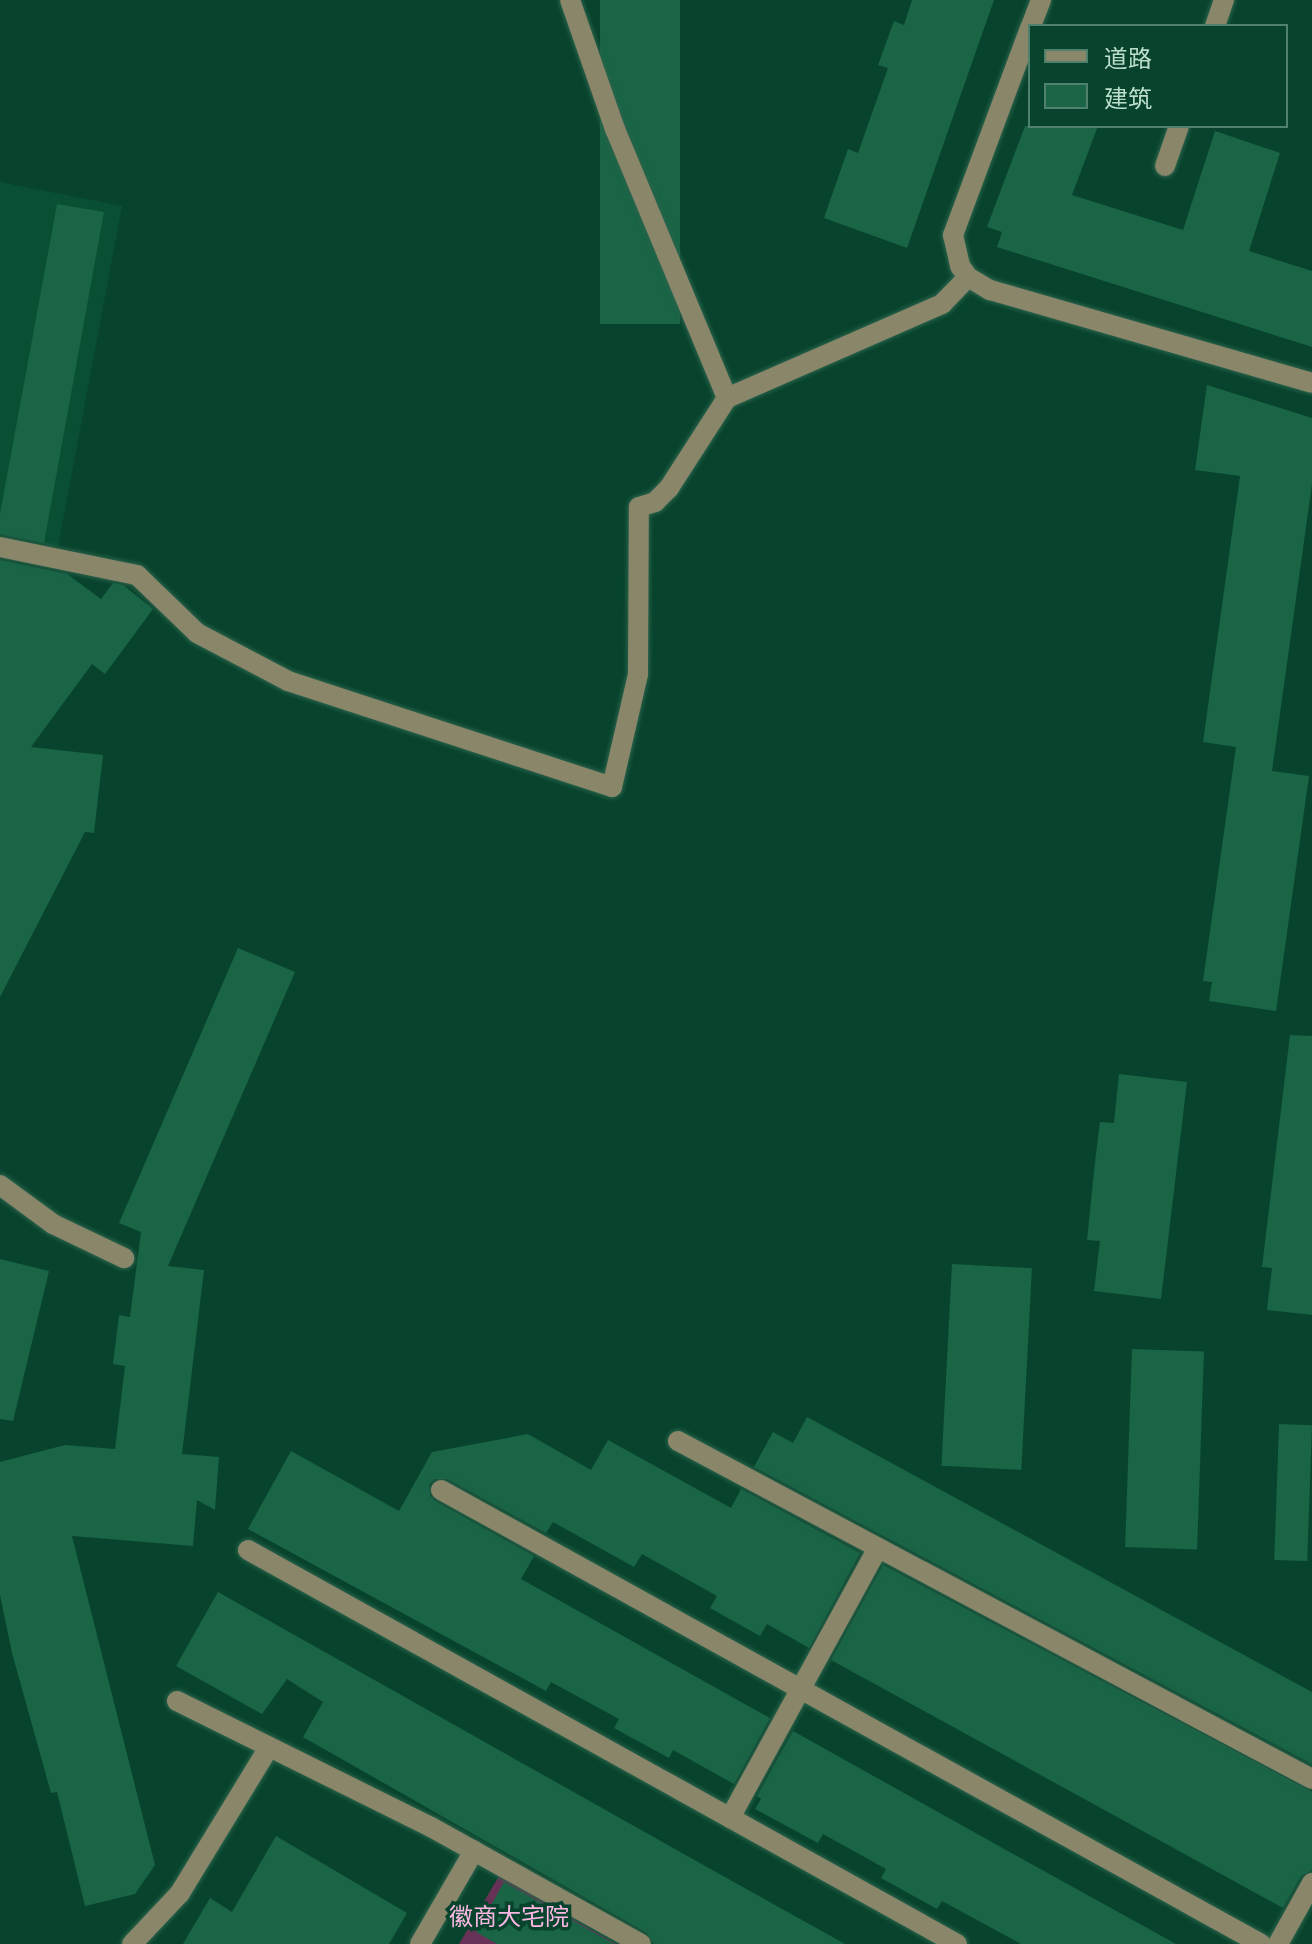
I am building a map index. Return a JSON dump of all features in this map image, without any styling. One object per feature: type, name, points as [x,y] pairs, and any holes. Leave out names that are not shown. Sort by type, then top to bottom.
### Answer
[{"type":"street","points":[[570,0],[615,129],[727,398]]},
{"type":"street","points":[[1031,24],[1041,0]]},
{"type":"street","points":[[1216,24],[1224,0]]},
{"type":"street","points":[[1028,32],[953,235],[960,266],[968,277],[990,290],[1312,383]]},
{"type":"street","points":[[1165,166],[1178,128]]},
{"type":"street","points":[[0,547],[137,575],[197,633],[288,681],[612,787],[638,674],[639,507],[655,502],[669,488],[727,398],[942,304],[968,277]]},
{"type":"street","points":[[0,1185],[53,1224],[124,1258]]},
{"type":"street","points":[[678,1441],[1312,1779]]},
{"type":"street","points":[[441,1490],[1261,1944]]},
{"type":"street","points":[[730,1818],[878,1548]]},
{"type":"street","points":[[248,1550],[957,1944]]},
{"type":"street","points":[[177,1701],[474,1851],[641,1944]]},
{"type":"street","points":[[132,1944],[180,1893],[269,1747]]},
{"type":"street","points":[[420,1944],[474,1851]]},
{"type":"street","points":[[1278,1944],[1312,1883]]},
{"type":"shaded area","points":[[0,182],[122,206],[58,547],[0,535]]},
{"type":"green space","name":"徽商大宅院","points":[[499,1876],[616,1944],[459,1944]]},
{"type":"building","points":[[600,0],[680,0],[680,324],[600,324]]},
{"type":"building","points":[[912,0],[994,0],[907,248],[824,218],[848,149],[858,153],[888,68],[878,65],[894,21],[904,25]]},
{"type":"building","points":[[1025,126],[1097,128],[1072,195],[1183,230],[1215,131],[1280,153],[1249,251],[1312,271],[1312,347],[997,247],[1002,232],[987,227]]},
{"type":"building","points":[[57,204],[104,212],[44,543],[0,534],[0,514]]},
{"type":"building","points":[[1207,385],[1312,418],[1312,484],[1272,771],[1309,776],[1276,1011],[1209,1001],[1212,982],[1203,981],[1236,747],[1203,742],[1240,476],[1195,470]]},
{"type":"building","points":[[0,560],[67,574],[101,599],[113,583],[123,585],[153,609],[105,674],[92,664],[31,747],[103,755],[94,833],[85,832],[0,997]]},
{"type":"building","points":[[238,948],[295,972],[168,1266],[204,1270],[182,1454],[219,1457],[215,1510],[197,1500],[193,1546],[72,1536],[155,1865],[135,1894],[85,1906],[57,1792],[51,1793],[12,1653],[0,1595],[0,1462],[65,1445],[115,1449],[125,1366],[113,1364],[119,1315],[130,1317],[141,1232],[119,1223]]},
{"type":"building","points":[[1290,1035],[1312,1036],[1312,1315],[1267,1310],[1272,1268],[1262,1267]]},
{"type":"building","points":[[1119,1074],[1187,1082],[1161,1299],[1094,1291],[1100,1241],[1087,1240],[1095,1162],[1100,1122],[1114,1123]]},
{"type":"building","points":[[0,1259],[49,1271],[13,1421],[0,1419]]},
{"type":"building","points":[[952,1264],[1032,1268],[1021,1470],[941,1466]]},
{"type":"building","points":[[1132,1349],[1204,1352],[1197,1549],[1125,1547]]},
{"type":"building","points":[[807,1417],[1312,1692],[1312,1764],[754,1467],[773,1432],[793,1443]]},
{"type":"building","points":[[1279,1424],[1312,1425],[1307,1561],[1274,1560]]},
{"type":"building","points":[[528,1434],[591,1470],[608,1440],[731,1508],[741,1489],[860,1553],[809,1648],[767,1624],[760,1636],[710,1608],[717,1596],[642,1554],[634,1567],[553,1522],[546,1533],[447,1479],[435,1479],[429,1484],[430,1496],[435,1501],[534,1556],[521,1579],[770,1718],[734,1784],[673,1750],[669,1758],[614,1728],[619,1719],[551,1682],[546,1691],[248,1529],[291,1451],[399,1511],[432,1452]]},
{"type":"building","points":[[883,1565],[1312,1792],[1312,1870],[1301,1876],[1283,1908],[831,1660]]},
{"type":"building","points":[[218,1592],[845,1944],[654,1944],[647,1933],[303,1737],[323,1702],[287,1679],[262,1714],[176,1666]]},
{"type":"building","points":[[793,1731],[1176,1944],[1021,1944],[942,1901],[937,1909],[881,1878],[886,1869],[823,1834],[818,1843],[755,1809],[761,1799],[757,1796]]},
{"type":"building","points":[[276,1836],[407,1913],[389,1944],[183,1944],[210,1898],[232,1912]]},
{"type":"building","name":"徽商大宅院","points":[[504,1882],[614,1944],[497,1944],[476,1932]]}]
